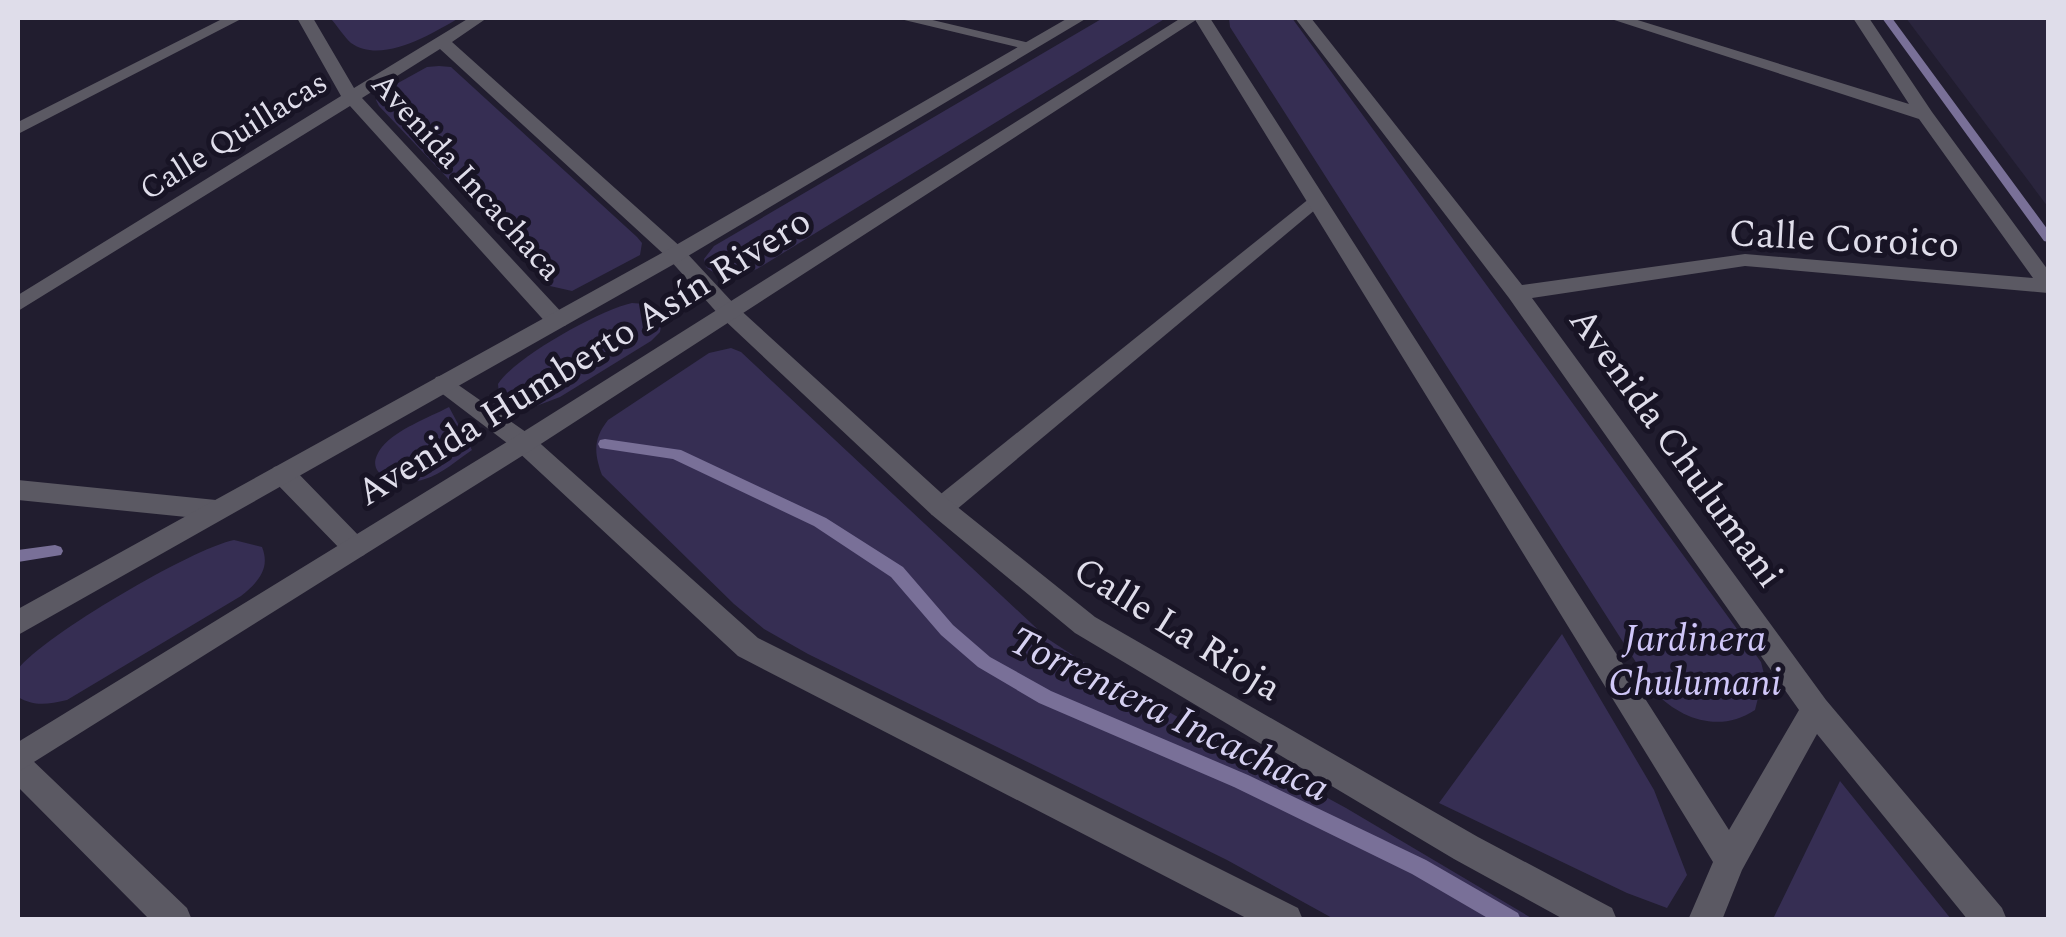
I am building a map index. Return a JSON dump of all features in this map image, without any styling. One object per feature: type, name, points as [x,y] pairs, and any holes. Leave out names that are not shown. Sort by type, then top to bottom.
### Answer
[{"type":"street","points":[[18,129],[235,18]]},
{"type":"street","name":"Avenida Incachaca","points":[[305,18],[351,97],[557,321]]},
{"type":"street","name":"Calle Quillacas","points":[[18,304],[479,18]]},
{"type":"street","points":[[904,18],[1030,45]]},
{"type":"street","name":"Avenida Humberto Asín Rivero","points":[[18,623],[676,254],[1079,18]]},
{"type":"street","name":"Avenida Humberto Asín Rivero","points":[[18,758],[524,443],[1190,18]]},
{"type":"street","points":[[1202,18],[1730,860]]},
{"type":"street","name":"Avenida Chulumani","points":[[1304,18],[1517,293],[1815,709],[1990,920]]},
{"type":"street","points":[[1616,18],[1925,116]]},
{"type":"street","points":[[1861,18],[1925,116],[2048,285]]},
{"type":"street","name":"Avenida Incachaca","points":[[441,41],[676,254]]},
{"type":"street","points":[[941,508],[1315,200]]},
{"type":"street","name":"Calle La Rioja","points":[[676,254],[728,311],[941,508],[1085,625],[1466,848],[1600,920]]},
{"type":"street","name":"Calle Coroico","points":[[1517,293],[1746,260],[2048,285]]},
{"type":"street","points":[[444,384],[524,443],[748,647],[1286,920]]},
{"type":"street","points":[[283,474],[356,548]]},
{"type":"street","points":[[18,490],[216,510]]},
{"type":"street","points":[[1705,920],[1730,860],[1815,709]]},
{"type":"street","points":[[18,767],[175,920]]},
{"type":"shaded area","points":[[1906,18],[2048,18],[2048,207]]},
{"type":"green space","points":[[330,18],[459,18],[407,44],[377,50],[351,43]]},
{"type":"green space","points":[[1103,18],[1166,18],[757,269],[730,276],[706,267],[704,259],[714,246]]},
{"type":"green space","name":"Jardinera Chulumani","points":[[1229,18],[1292,18],[1761,662],[1764,674],[1755,710],[1729,721],[1702,720],[1677,710],[1655,692],[1230,27]]},
{"type":"green space","points":[[427,67],[451,67],[637,237],[642,243],[640,255],[572,291],[550,286],[379,106],[376,100],[380,93]]},
{"type":"green space","points":[[632,303],[645,304],[663,315],[660,332],[651,341],[560,397],[531,408],[516,407],[499,394],[498,384],[507,373],[539,348],[600,315]]},
{"type":"green space","points":[[731,348],[741,352],[1048,639],[1117,684],[1346,808],[1533,919],[1334,919],[1227,860],[764,629],[602,475],[596,453],[597,440],[608,420],[709,353]]},
{"type":"green space","points":[[449,407],[472,450],[425,479],[395,481],[379,473],[376,458],[388,441]]},
{"type":"green space","points":[[234,540],[262,547],[265,562],[261,575],[241,596],[67,700],[36,703],[18,697],[18,669],[57,636],[154,576]]},
{"type":"green space","points":[[1562,634],[1654,790],[1687,875],[1667,908],[1627,893],[1439,803]]},
{"type":"green space","points":[[1840,781],[1951,919],[1773,919]]},
{"type":"waterway","points":[[1887,18],[2048,238]]},
{"type":"waterway","name":"Torrentera Incachaca","points":[[605,444],[676,454],[820,522],[897,572],[947,630],[984,662],[1045,697],[1241,781],[1419,867],[1511,920]]},
{"type":"waterway","points":[[18,556],[55,551]]}]
